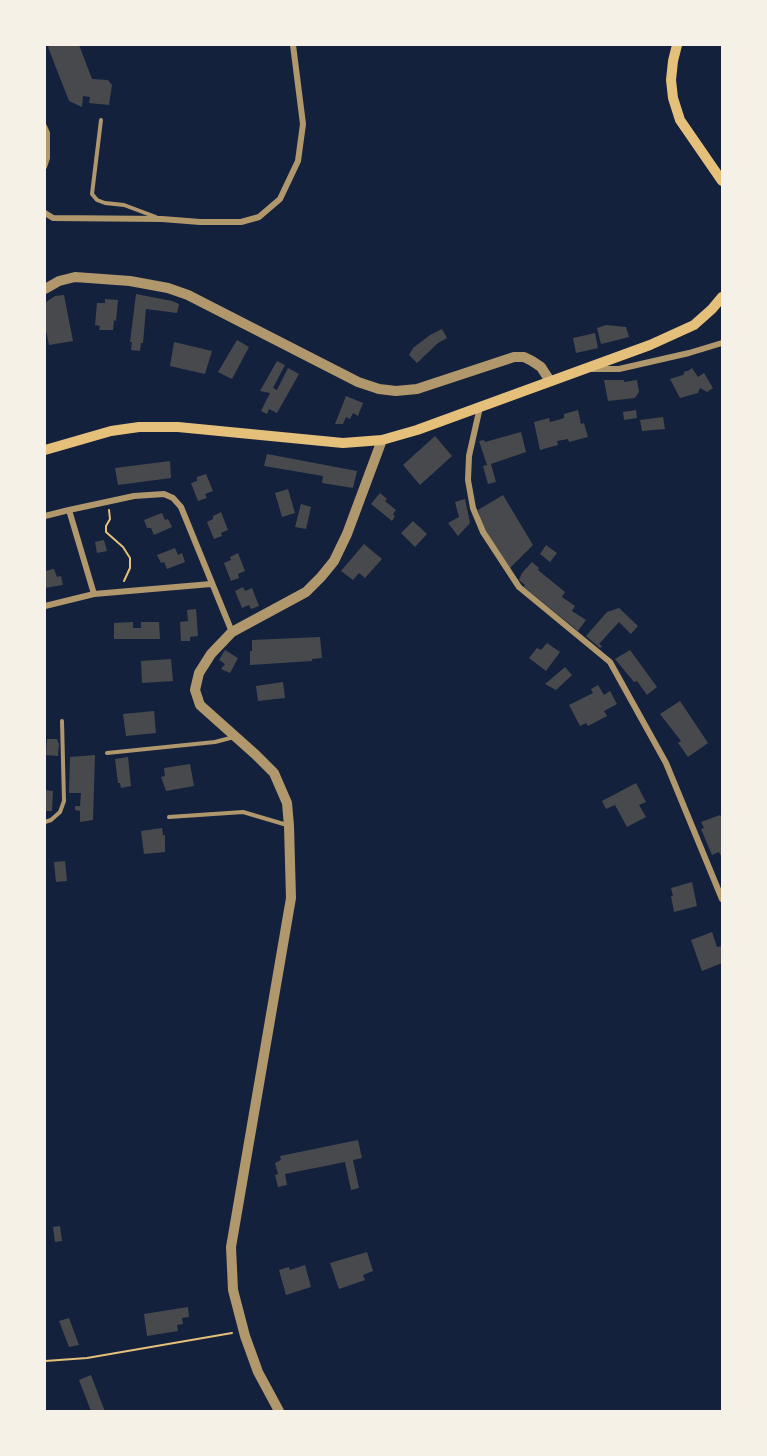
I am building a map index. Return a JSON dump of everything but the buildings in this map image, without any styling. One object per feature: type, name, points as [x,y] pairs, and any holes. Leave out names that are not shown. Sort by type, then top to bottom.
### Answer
[{"type":"main road","points":[[677,45],[671,80],[673,98],[680,120],[722,181]]},
{"type":"main road","points":[[45,450],[111,431],[139,427],[178,427],[344,443],[382,440],[417,430],[650,345],[694,325],[722,297]]},
{"type":"street","points":[[45,213],[53,218],[241,222],[259,217],[280,199],[298,161],[303,124],[293,45]]},
{"type":"street","points":[[45,289],[59,281],[75,277],[130,281],[168,288],[188,295],[358,382],[379,389],[396,391],[417,389],[514,357],[524,357],[541,367],[550,381]]},
{"type":"street","points":[[582,370],[619,369],[722,343]]},
{"type":"street","points":[[481,406],[470,448],[468,480],[473,508],[483,532],[519,586],[610,662],[666,763],[722,899]]},
{"type":"street","points":[[279,1411],[258,1372],[243,1331],[233,1290],[231,1247],[291,898],[287,804],[274,773],[200,705],[195,690],[199,673],[205,663],[232,632],[306,592],[333,561],[347,534],[382,440]]},
{"type":"street","points":[[45,516],[134,496],[164,494],[173,498],[181,507],[232,632]]},
{"type":"street","points":[[69,510],[94,594]]},
{"type":"street","points":[[45,606],[94,594],[211,584]]},
{"type":"lane","points":[[101,120],[92,194],[105,203],[124,205],[162,219]]},
{"type":"lane","points":[[45,126],[48,134],[48,158],[45,167]]},
{"type":"lane","points":[[45,822],[60,812],[64,801],[62,720]]},
{"type":"lane","points":[[107,753],[215,742],[234,737]]},
{"type":"lane","points":[[169,817],[243,812],[289,826]]},
{"type":"path","points":[[106,502],[110,514],[106,532],[123,547],[130,558],[124,591]]},
{"type":"path","points":[[45,1361],[87,1358],[243,1331]]}]
